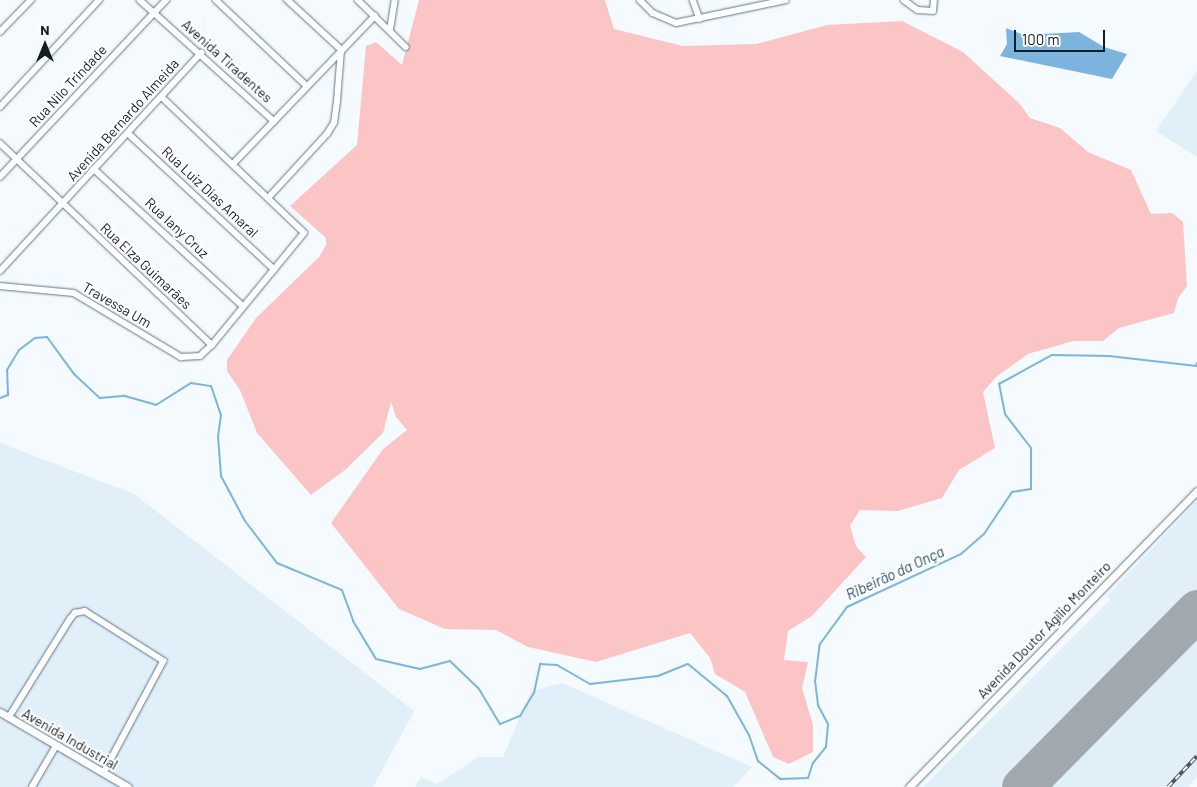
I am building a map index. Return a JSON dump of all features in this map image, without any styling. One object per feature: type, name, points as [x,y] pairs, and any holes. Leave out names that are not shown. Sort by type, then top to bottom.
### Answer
[{"type":"street","points":[[0,32],[31,0]]},
{"type":"street","points":[[0,107],[99,0]]},
{"type":"street","name":"Avenida Tiradentes","points":[[140,0],[201,53],[274,121]]},
{"type":"street","name":"Rua Nilo Trindade","points":[[0,177],[166,0]]},
{"type":"street","points":[[216,0],[307,86]]},
{"type":"street","points":[[287,0],[341,50]]},
{"type":"street","points":[[358,0],[406,46]]},
{"type":"street","points":[[390,30],[395,0]]},
{"type":"street","points":[[640,0],[653,13],[670,21],[700,19],[786,0]]},
{"type":"street","points":[[693,0],[700,19]]},
{"type":"street","points":[[904,0],[918,10],[933,10],[934,0]]},
{"type":"street","points":[[233,164],[375,16]]},
{"type":"street","points":[[269,197],[334,123],[341,50]]},
{"type":"street","name":"Avenida Bernardo Almeida","points":[[0,271],[201,53]]},
{"type":"street","points":[[161,97],[269,197],[304,233],[242,305],[212,345]]},
{"type":"street","name":"Rua Luiz Dias Amaral","points":[[128,133],[274,269]]},
{"type":"street","name":"Rua Elza Guimarães","points":[[0,143],[212,345]]},
{"type":"street","name":"Rua Iany Cruz","points":[[94,169],[242,305]]},
{"type":"street","name":"Travessa Um","points":[[0,286],[74,293],[181,357],[200,356],[212,345]]},
{"type":"street","name":"Avenida Doutor Agílio Monteiro","points":[[910,787],[1197,491]]},
{"type":"street","points":[[9,717],[70,619],[75,613],[85,611],[164,661],[104,773]]},
{"type":"street","name":"Avenida Industrial","points":[[0,712],[128,787]]},
{"type":"street","points":[[32,787],[56,746]]},
{"type":"shaded area","points":[[419,0],[605,0],[614,29],[683,46],[756,44],[827,25],[902,21],[963,52],[1020,104],[1030,118],[1060,128],[1088,152],[1131,170],[1151,214],[1172,213],[1183,222],[1187,286],[1178,298],[1174,313],[1119,328],[1103,341],[1073,341],[1028,354],[996,377],[983,392],[995,448],[959,470],[942,498],[898,511],[860,510],[850,526],[856,546],[866,557],[812,616],[788,631],[784,660],[808,662],[802,688],[813,725],[813,752],[789,764],[773,757],[745,692],[715,674],[710,658],[690,633],[596,662],[528,647],[496,630],[445,629],[399,609],[331,523],[383,449],[407,430],[396,417],[391,402],[383,433],[345,470],[311,495],[257,433],[240,390],[227,371],[227,360],[256,318],[319,257],[326,245],[326,238],[290,206],[357,145],[366,46],[376,42],[402,65]]},
{"type":"shaded area","points":[[1197,71],[1197,157],[1156,131]]},
{"type":"shaded area","points":[[0,443],[134,494],[414,711],[373,787],[0,787]]},
{"type":"shaded area","points":[[1197,501],[1197,777],[1188,787],[923,787],[1110,600],[1107,596]]},
{"type":"shaded area","points":[[562,683],[752,767],[733,787],[415,787],[421,777],[437,784],[479,757],[503,757],[531,691]]},
{"type":"water","points":[[1006,28],[1024,35],[1079,32],[1104,47],[1127,54],[1112,79],[1000,56],[1007,44]]},
{"type":"waterway","name":"Ribeirão da Onça","points":[[0,398],[8,395],[7,370],[19,350],[35,338],[47,337],[74,374],[100,398],[125,396],[156,405],[191,383],[211,386],[221,415],[218,436],[221,476],[245,521],[277,563],[342,590],[353,621],[376,659],[420,669],[450,661],[479,689],[500,724],[520,716],[534,693],[540,664],[557,665],[590,684],[658,676],[688,664],[727,696],[749,735],[758,761],[780,779],[808,778],[813,763],[826,747],[828,724],[818,705],[815,682],[820,644],[847,607],[961,554],[984,534],[1012,492],[1031,489],[1031,448],[1005,414],[999,384],[1052,355],[1109,356],[1196,366],[1197,363]]},
{"type":"runway","points":[[1022,787],[1197,610]]},
{"type":"railway","points":[[1168,787],[1197,756]]}]
